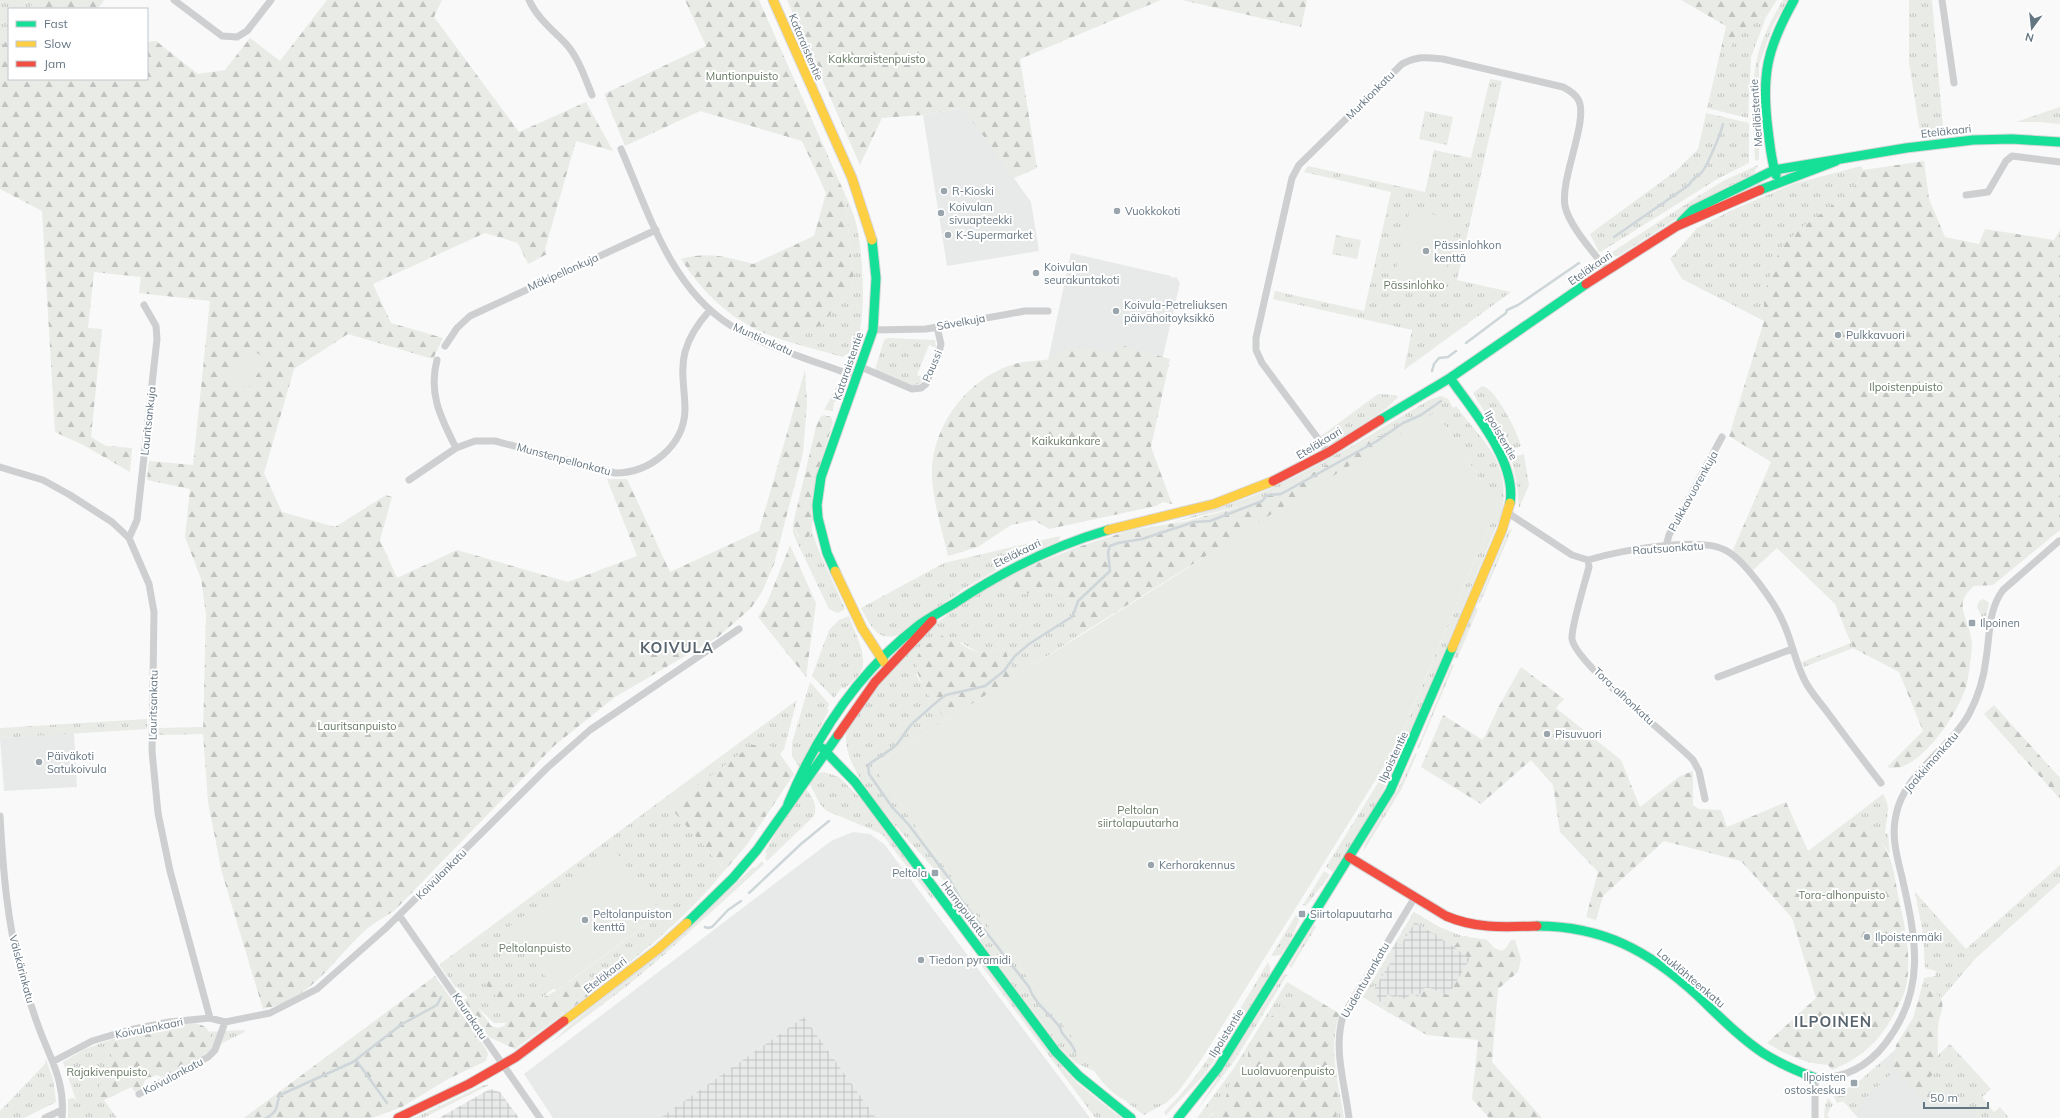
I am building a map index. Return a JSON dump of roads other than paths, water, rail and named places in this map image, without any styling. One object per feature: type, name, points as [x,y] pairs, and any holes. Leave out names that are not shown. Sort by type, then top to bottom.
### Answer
[{"type":"street","points":[[174,0],[222,36],[237,37],[248,31],[271,0]]},
{"type":"street","points":[[529,0],[539,15],[577,59],[592,95]]},
{"type":"street","name":"Kataraistentie","points":[[773,0],[848,168],[864,214],[876,270],[873,330],[821,477],[817,505],[818,518],[830,560],[862,628],[887,667]]},
{"type":"street","name":"Meriläistentie","points":[[1778,182],[1774,170],[1765,100],[1766,60],[1773,38],[1794,0]]},
{"type":"street","points":[[1942,0],[1954,83]]},
{"type":"street","name":"Murkionkatu","points":[[1328,452],[1262,363],[1256,350],[1257,332],[1292,178],[1299,165],[1390,73],[1402,64],[1423,56],[1443,59],[1563,87],[1575,95],[1579,101],[1580,116],[1565,187],[1565,206],[1568,215],[1576,228],[1607,270]]},
{"type":"street","name":"Eteläkaari","points":[[1677,226],[1693,210],[1774,170],[1812,163],[1836,161],[1906,148],[1973,140],[2012,139],[2060,142]]},
{"type":"street","name":"Muntionkatu","points":[[621,149],[668,256],[679,273],[710,310],[731,326],[756,339],[857,377]]},
{"type":"street","points":[[1966,195],[1988,192],[2006,161],[2012,156],[2060,162]]},
{"type":"street","name":"Eteläkaari","points":[[788,804],[796,782],[816,744],[849,692],[881,658],[917,626],[978,587],[1019,564],[1090,536],[1188,512],[1234,498],[1279,479],[1328,452],[1426,391],[1450,378],[1607,270],[1677,226],[1778,182],[1836,161]]},
{"type":"street","name":"Mäkipellonkuja","points":[[444,346],[457,328],[470,316],[656,230]]},
{"type":"street","name":"Lauritsankuja","points":[[129,538],[137,520],[157,339],[156,326],[144,304]]},
{"type":"street","name":"Munstenpellonkatu","points":[[409,480],[456,448],[475,441],[495,441],[615,473],[635,470],[655,462],[667,452],[681,428],[685,410],[682,370],[685,351],[690,338],[710,310]]},
{"type":"street","name":"Sävelkuja","points":[[873,330],[937,327],[1025,311],[1048,310]]},
{"type":"street","name":"Paussi","points":[[861,367],[912,389],[921,388],[926,384],[939,352],[941,344],[937,327]]},
{"type":"street","points":[[437,360],[433,376],[436,407],[456,448]]},
{"type":"street","name":"Ilpoistentie","points":[[1178,1118],[1218,1068],[1401,771],[1508,514],[1511,491],[1506,466],[1483,426],[1450,378]]},
{"type":"street","name":"Pulkkavuorenkuja","points":[[1666,546],[1669,534],[1722,437]]},
{"type":"street","name":"Lauritsankatu","points":[[0,467],[43,480],[101,514],[129,538],[150,584],[154,612],[152,751],[158,813],[170,871],[210,1018]]},
{"type":"street","points":[[1508,514],[1572,555],[1588,560]]},
{"type":"street","name":"Jaakkimankatu","points":[[1815,1078],[1843,1076],[1863,1065],[1882,1048],[1904,1013],[1911,993],[1915,971],[1915,947],[1911,918],[1895,845],[1894,830],[1899,803],[1909,785],[1956,734],[1970,712],[1983,676],[1990,619],[1997,598],[2003,590],[2058,541]]},
{"type":"street","name":"Rautsuonkatu","points":[[1588,560],[1629,550],[1666,546],[1708,545],[1721,548],[1732,554],[1749,571],[1777,610],[1786,628],[1792,649],[1810,690],[1881,783]]},
{"type":"street","name":"Tora-alhonkatu","points":[[1588,560],[1589,568],[1573,631],[1574,645],[1613,689],[1693,760],[1698,771],[1706,799]]},
{"type":"street","name":"Eteläkaari","points":[[398,1118],[502,1066],[615,983],[658,949],[733,878],[757,850],[859,703],[887,667],[941,612]]},
{"type":"street","name":"Koivulankatu","points":[[139,1094],[208,1057],[215,1050],[225,1022],[256,1018],[270,1013],[317,989],[332,978],[399,916],[547,768],[590,730],[739,629]]},
{"type":"street","points":[[1718,677],[1792,649]]},
{"type":"street","name":"Hamppukatu","points":[[816,744],[826,752],[855,782],[1061,1058],[1079,1076],[1131,1118]]},
{"type":"street","name":"Välskärinkatu","points":[[0,816],[6,899],[12,935],[30,1004],[54,1061],[63,1098],[62,1118]]},
{"type":"street","name":"Lauklähteenkatu","points":[[1349,857],[1446,916],[1462,923],[1493,928],[1552,926],[1567,927],[1595,933],[1624,943],[1649,957],[1684,984],[1769,1059],[1787,1069],[1815,1078]]},
{"type":"street","name":"Uudentuvankatu","points":[[1349,1118],[1338,1049],[1342,1020],[1348,1006],[1415,897]]},
{"type":"street","name":"Kaurakatu","points":[[399,916],[458,998],[502,1066],[540,1118]]},
{"type":"street","name":"Koivulankaari","points":[[54,1061],[92,1041],[129,1030],[169,1022],[210,1018],[225,1022]]},
{"type":"street","points":[[1814,1118],[1815,1078]]},
{"type":"street","points":[[45,1118],[62,1110]]},
{"type":"waterway","points":[[1614,237],[1689,185],[1702,172],[1711,156],[1723,124]]},
{"type":"waterway","points":[[1466,343],[1506,313],[1507,310],[1518,305],[1579,263]]},
{"type":"waterway","points":[[1432,371],[1434,364],[1439,358],[1448,357],[1456,351]]},
{"type":"waterway","points":[[1075,1052],[1059,1026],[1034,998],[1029,987],[961,900],[948,877],[909,825],[892,807],[869,774],[868,765],[896,745],[912,723],[946,695],[985,686],[1004,671],[1015,656],[1029,644],[1073,616],[1078,601],[1110,571],[1108,552],[1110,546],[1118,543],[1142,539],[1194,522],[1210,521],[1262,501],[1267,495],[1281,494],[1377,441],[1403,423],[1421,415],[1441,401]]},
{"type":"waterway","points":[[749,893],[801,844],[829,821]]},
{"type":"waterway","points":[[705,927],[712,927],[728,910],[741,901]]},
{"type":"waterway","points":[[266,1118],[275,1111],[280,1095],[353,1062],[402,1024],[437,1005],[441,997]]},
{"type":"waterway","points":[[356,1060],[387,1103]]},
{"type":"place","name":"R-Kioski","points":[[944,191]]},
{"type":"place","name":"Vuokkokoti","points":[[1117,211]]},
{"type":"place","name":"Koivulan sivuapteekki","points":[[941,213]]},
{"type":"place","name":"K-Supermarket","points":[[948,235]]},
{"type":"place","name":"Pässinlohkon kenttä","points":[[1426,251]]},
{"type":"place","name":"Koivulan seurakuntakoti","points":[[1036,273]]},
{"type":"place","name":"Koivula-Petreliuksen päivähoitoyksikkö","points":[[1116,311]]},
{"type":"place","name":"Pulkkavuori","points":[[1838,335]]},
{"type":"place","name":"Ilpoinen","points":[[1972,623]]},
{"type":"place","name":"Pisuvuori","points":[[1547,734]]},
{"type":"place","name":"Päiväkoti Satukoivula","points":[[39,762]]},
{"type":"place","name":"Kerhorakennus","points":[[1151,865]]},
{"type":"place","name":"Peltola","points":[[935,873]]},
{"type":"place","name":"Siirtolapuutarha","points":[[1302,914]]},
{"type":"place","name":"Peltolanpuiston kenttä","points":[[585,920]]},
{"type":"place","name":"Ilpoistenmäki","points":[[1867,937]]},
{"type":"place","name":"Tiedon pyramidi","points":[[921,960]]},
{"type":"place","name":"Ilpoisten ostoskeskus","points":[[1854,1083]]},
{"type":"district","name":"KOIVULA","points":[[677,647]]},
{"type":"district","name":"ILPOINEN","points":[[1833,1021]]},
{"type":"park label","name":"Kakkaraistenpuisto","points":[[877,59]]},
{"type":"park label","name":"Muntionpuisto","points":[[742,76]]},
{"type":"park label","name":"Pässinlohko","points":[[1414,285]]},
{"type":"park label","name":"Ilpoistenpuisto","points":[[1906,387]]},
{"type":"park label","name":"Kaikukankare","points":[[1066,441]]},
{"type":"park label","name":"Lauritsanpuisto","points":[[357,726]]},
{"type":"park label","name":"Peltolan siirtolapuutarha","points":[[1138,816]]},
{"type":"park label","name":"Tora-alhonpuisto","points":[[1842,895]]},
{"type":"park label","name":"Peltolanpuisto","points":[[535,948]]},
{"type":"park label","name":"Luolavuorenpuisto","points":[[1288,1071]]},
{"type":"park label","name":"Rajakivenpuisto","points":[[107,1072]]}]
